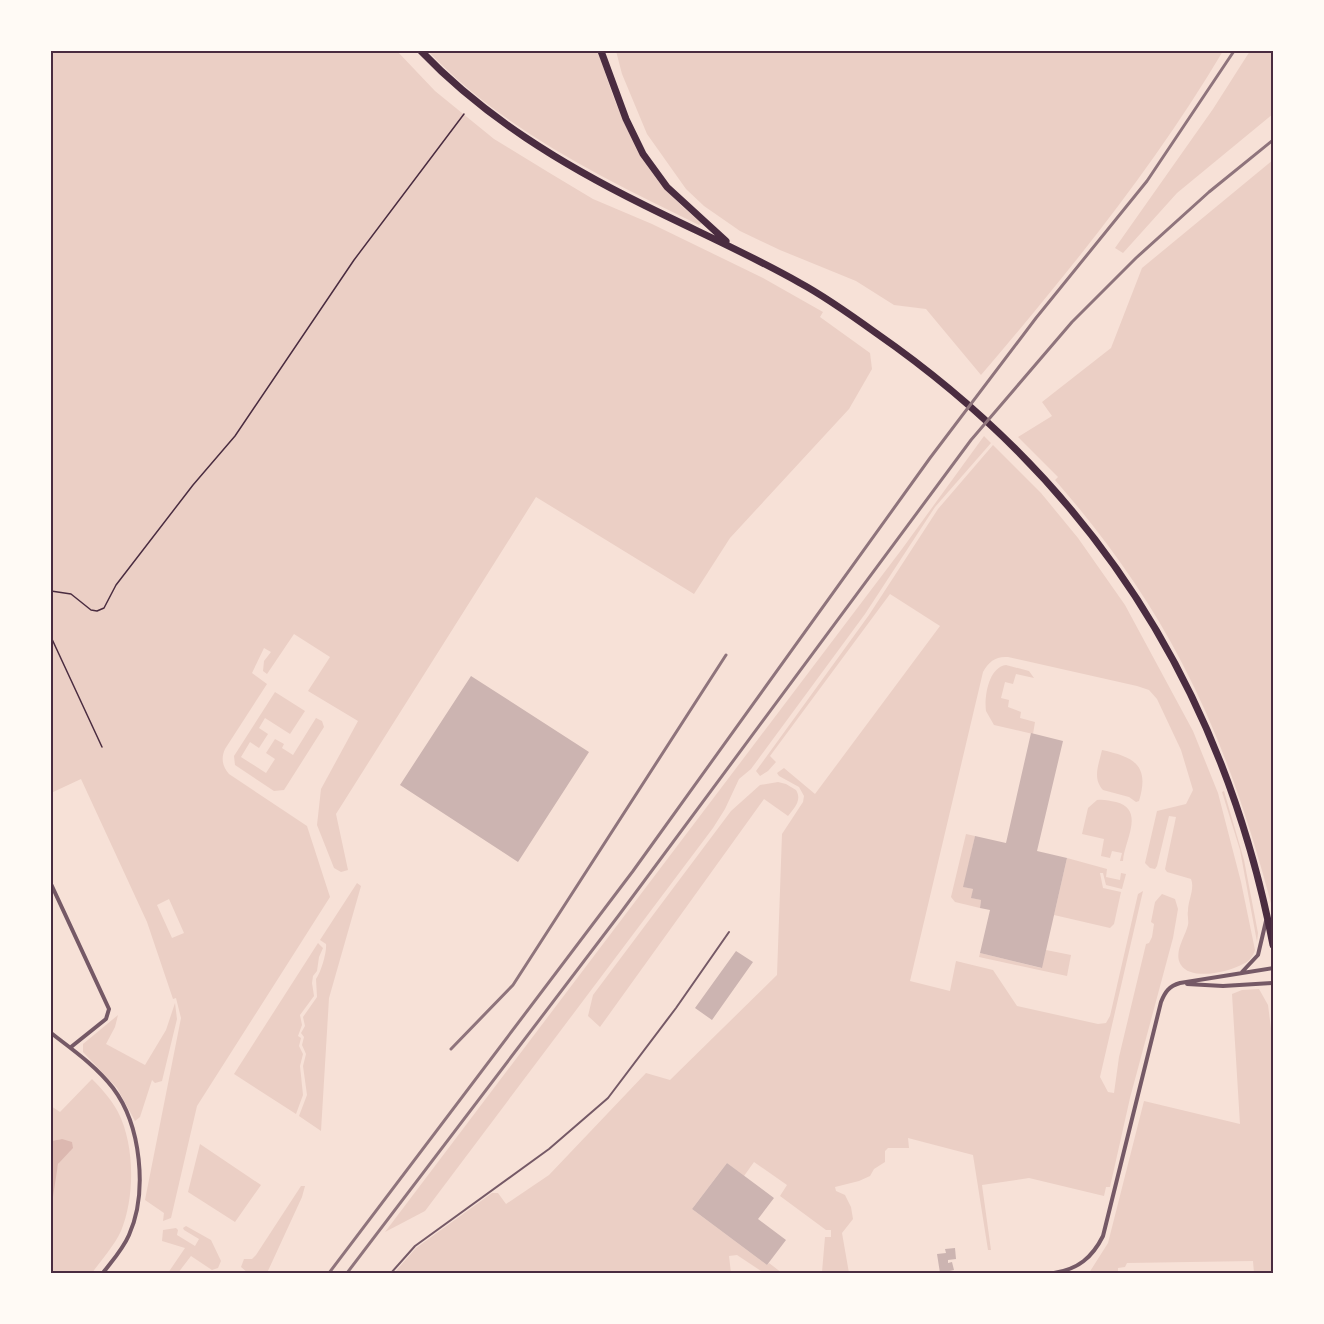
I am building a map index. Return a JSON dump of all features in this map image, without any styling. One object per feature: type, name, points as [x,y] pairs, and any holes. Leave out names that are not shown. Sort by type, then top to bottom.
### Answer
[{"type":"main road","points":[[601,51],[626,119],[643,154],[667,187],[735,248]]},
{"type":"main road","points":[[422,53],[464,92],[523,136],[586,174],[735,248],[834,304],[910,357],[949,388],[997,430],[1050,484],[1086,527],[1124,579],[1161,636],[1187,685],[1230,786],[1249,845],[1273,945]]},
{"type":"street","points":[[51,884],[109,1009],[106,1019],[70,1047]]},
{"type":"street","points":[[1240,973],[1254,960],[1260,949],[1267,914]]},
{"type":"street","points":[[1054,1273],[1069,1269],[1085,1260],[1098,1246],[1103,1236],[1161,1002],[1171,987],[1180,983],[1273,968]]},
{"type":"street","points":[[1180,983],[1203,986],[1273,983]]},
{"type":"street","points":[[51,1033],[94,1067],[114,1090],[128,1113],[138,1148],[138,1193],[131,1229],[122,1247],[103,1273]]},
{"type":"lane","points":[[391,1273],[415,1246],[549,1149],[608,1098],[729,933]]},
{"type":"path","points":[[51,591],[71,594],[91,610],[97,611],[104,608],[116,585],[193,485],[235,436],[354,260],[464,114]]},
{"type":"path","points":[[51,637],[102,747]]},
{"type":"shaded area","points":[[51,51],[397,51],[435,91],[494,139],[593,199],[652,224],[763,278],[823,312],[820,317],[870,353],[872,369],[849,409],[730,538],[694,594],[536,497],[336,814],[348,870],[341,872],[334,868],[317,825],[321,789],[358,721],[308,691],[330,657],[294,634],[267,674],[263,671],[264,661],[271,652],[264,648],[252,673],[267,684],[225,749],[224,765],[229,774],[307,826],[330,897],[197,1106],[171,1218],[163,1221],[164,1213],[145,1200],[181,1018],[176,998],[173,999],[147,922],[81,779],[51,793]],"holes":[[[169,899],[184,933],[172,938],[157,905]]]},
{"type":"shaded area","points":[[428,51],[599,51],[609,86],[644,160],[665,189],[702,223],[699,225],[663,207],[556,150],[488,105]]},
{"type":"shaded area","points":[[616,51],[1223,51],[1169,136],[1109,218],[981,375],[926,309],[894,305],[856,281],[740,231],[704,206],[686,189],[647,134],[622,74]]},
{"type":"shaded area","points":[[1250,51],[1273,51],[1273,114],[1177,193],[1123,253],[1115,248],[1213,109]]},
{"type":"shaded area","points":[[1273,160],[1273,911],[1235,784],[1197,693],[1169,638],[1108,545],[1055,480],[1058,477],[1018,437],[1052,416],[1042,402],[1111,348],[1142,268]]},
{"type":"shaded area","points":[[984,436],[991,443],[935,507],[865,614],[751,769],[739,779],[713,828],[425,1211],[385,1232],[902,549]]},
{"type":"shaded area","points":[[993,445],[1041,493],[1078,538],[1125,605],[1193,731],[1218,793],[1241,882],[1255,950],[1245,963],[1229,970],[1201,974],[1186,970],[1181,965],[1178,955],[1188,925],[1188,907],[1192,887],[1191,879],[1167,872],[1165,869],[1176,817],[1169,816],[1155,869],[1145,863],[1157,811],[1186,804],[1193,790],[1181,750],[1157,699],[1149,690],[1008,657],[996,658],[990,662],[983,672],[910,981],[950,991],[956,961],[993,970],[1017,1006],[1098,1024],[1106,1023],[1110,1016],[1138,894],[1143,891],[1100,1077],[1108,1092],[1114,1093],[1119,1057],[1146,944],[1152,937],[1154,924],[1151,922],[1155,902],[1162,894],[1175,899],[1178,909],[1173,938],[1130,1098],[1110,1187],[1106,1187],[1104,1196],[1029,1178],[982,1185],[991,1250],[988,1250],[973,1155],[908,1138],[909,1148],[888,1148],[885,1151],[885,1162],[874,1169],[870,1176],[835,1187],[836,1191],[845,1195],[851,1207],[853,1219],[842,1233],[849,1273],[822,1272],[825,1237],[831,1237],[831,1230],[826,1230],[780,1196],[787,1185],[754,1162],[744,1176],[727,1163],[692,1209],[767,1265],[769,1263],[782,1273],[764,1273],[737,1255],[729,1256],[731,1273],[394,1273],[416,1248],[492,1193],[498,1193],[506,1204],[549,1175],[646,1073],[670,1080],[777,975],[782,834],[803,802],[804,796],[799,787],[777,773],[784,768],[815,794],[940,626],[890,594],[770,756],[776,762],[760,776],[756,771],[869,615],[938,509]]},
{"type":"shaded area","points":[[1006,665],[1029,671],[1034,678],[1016,674],[1013,684],[1005,682],[1001,698],[1009,700],[1008,707],[1021,712],[1020,718],[1035,722],[1033,734],[994,725],[986,711],[987,690],[992,676],[1000,667]]},
{"type":"shaded area","points":[[275,692],[305,711],[290,734],[265,718],[259,728],[268,734],[259,748],[250,742],[241,757],[266,773],[275,759],[266,753],[275,739],[284,744],[282,748],[293,755],[316,718],[322,721],[324,727],[284,790],[274,791],[235,765],[234,756]]},
{"type":"shaded area","points":[[1102,750],[1123,756],[1137,765],[1142,779],[1139,801],[1136,802],[1129,797],[1103,790],[1097,776]]},
{"type":"shaded area","points":[[778,782],[796,790],[798,800],[793,810],[788,816],[764,799],[600,1027],[588,1016],[593,995],[731,811],[760,785]]},
{"type":"shaded area","points":[[1224,791],[1244,860],[1258,933],[1257,942],[1240,850],[1222,792]]},
{"type":"shaded area","points":[[1097,800],[1116,802],[1125,806],[1130,812],[1131,827],[1123,861],[1120,861],[1122,853],[1112,851],[1110,858],[1101,856],[1104,839],[1082,834],[1088,808]]},
{"type":"shaded area","points":[[966,834],[975,836],[964,887],[973,889],[972,898],[981,900],[980,908],[955,902],[951,897]]},
{"type":"shaded area","points":[[1067,858],[1107,869],[1106,877],[1120,880],[1121,873],[1126,874],[1122,889],[1106,885],[1103,873],[1100,873],[1103,888],[1121,892],[1114,924],[1110,928],[1054,915]]},
{"type":"shaded area","points":[[357,883],[361,886],[329,998],[321,1131],[299,1116],[307,1095],[303,1066],[306,1054],[302,1045],[304,1037],[301,1033],[305,1026],[303,1017],[317,997],[316,979],[326,948],[326,944],[320,940]]},
{"type":"shaded area","points":[[318,943],[323,948],[317,971],[313,976],[314,996],[300,1015],[302,1025],[298,1036],[301,1038],[299,1046],[303,1054],[300,1066],[303,1095],[296,1114],[234,1074]]},
{"type":"shaded area","points":[[1046,950],[1071,955],[1067,976],[979,957],[980,953],[1041,968]]},
{"type":"shaded area","points":[[1259,989],[1268,1005],[1273,1044],[1273,1273],[1254,1273],[1253,1261],[1127,1263],[1125,1267],[1118,1268],[1118,1273],[1089,1273],[1108,1243],[1144,1101],[1240,1124],[1232,994],[1242,990]]},
{"type":"shaded area","points":[[175,1003],[177,1019],[162,1081],[155,1083],[152,1080],[140,1117],[135,1121],[117,1088],[83,1052],[83,1044],[118,1015],[115,1027],[106,1044],[145,1065],[166,1030]]},
{"type":"shaded area","points":[[92,1079],[103,1090],[124,1125],[130,1155],[129,1203],[118,1237],[92,1273],[51,1273],[52,1190],[59,1163],[70,1151],[62,1139],[51,1141],[51,1106],[60,1112]]},
{"type":"shaded area","points":[[62,1139],[72,1142],[73,1148],[58,1164],[51,1210],[51,1141]]},
{"type":"shaded area","points":[[200,1144],[261,1185],[235,1222],[188,1192]]},
{"type":"shaded area","points":[[301,1186],[305,1186],[302,1197],[267,1273],[248,1273],[241,1267],[244,1259],[252,1259],[256,1255]]},
{"type":"shaded area","points":[[186,1226],[211,1240],[221,1261],[218,1268],[212,1270],[191,1256],[178,1273],[168,1273],[185,1248],[162,1241],[163,1230],[176,1228],[177,1235],[195,1246],[199,1239],[184,1230]]},
{"type":"building","points":[[471,676],[589,752],[518,862],[400,785]]},
{"type":"building","points":[[1031,733],[1063,741],[1037,851],[1067,858],[1042,968],[980,953],[990,910],[980,908],[981,900],[971,898],[973,889],[963,887],[975,836],[1006,843]]},
{"type":"building","points":[[736,951],[753,962],[712,1020],[695,1008]]},
{"type":"building","points":[[727,1163],[774,1198],[758,1219],[786,1240],[767,1265],[692,1209]]},
{"type":"building","points":[[955,1248],[956,1259],[948,1260],[948,1263],[952,1262],[954,1270],[940,1273],[937,1254],[946,1253],[945,1249]]},
{"type":"railway","points":[[329,1273],[633,871],[930,458],[1036,318],[1147,181],[1234,51]]},
{"type":"railway","points":[[347,1273],[619,915],[971,440],[1072,322],[1136,258],[1209,192],[1273,140]]},
{"type":"railway","points":[[451,1049],[513,985],[726,655]]}]
